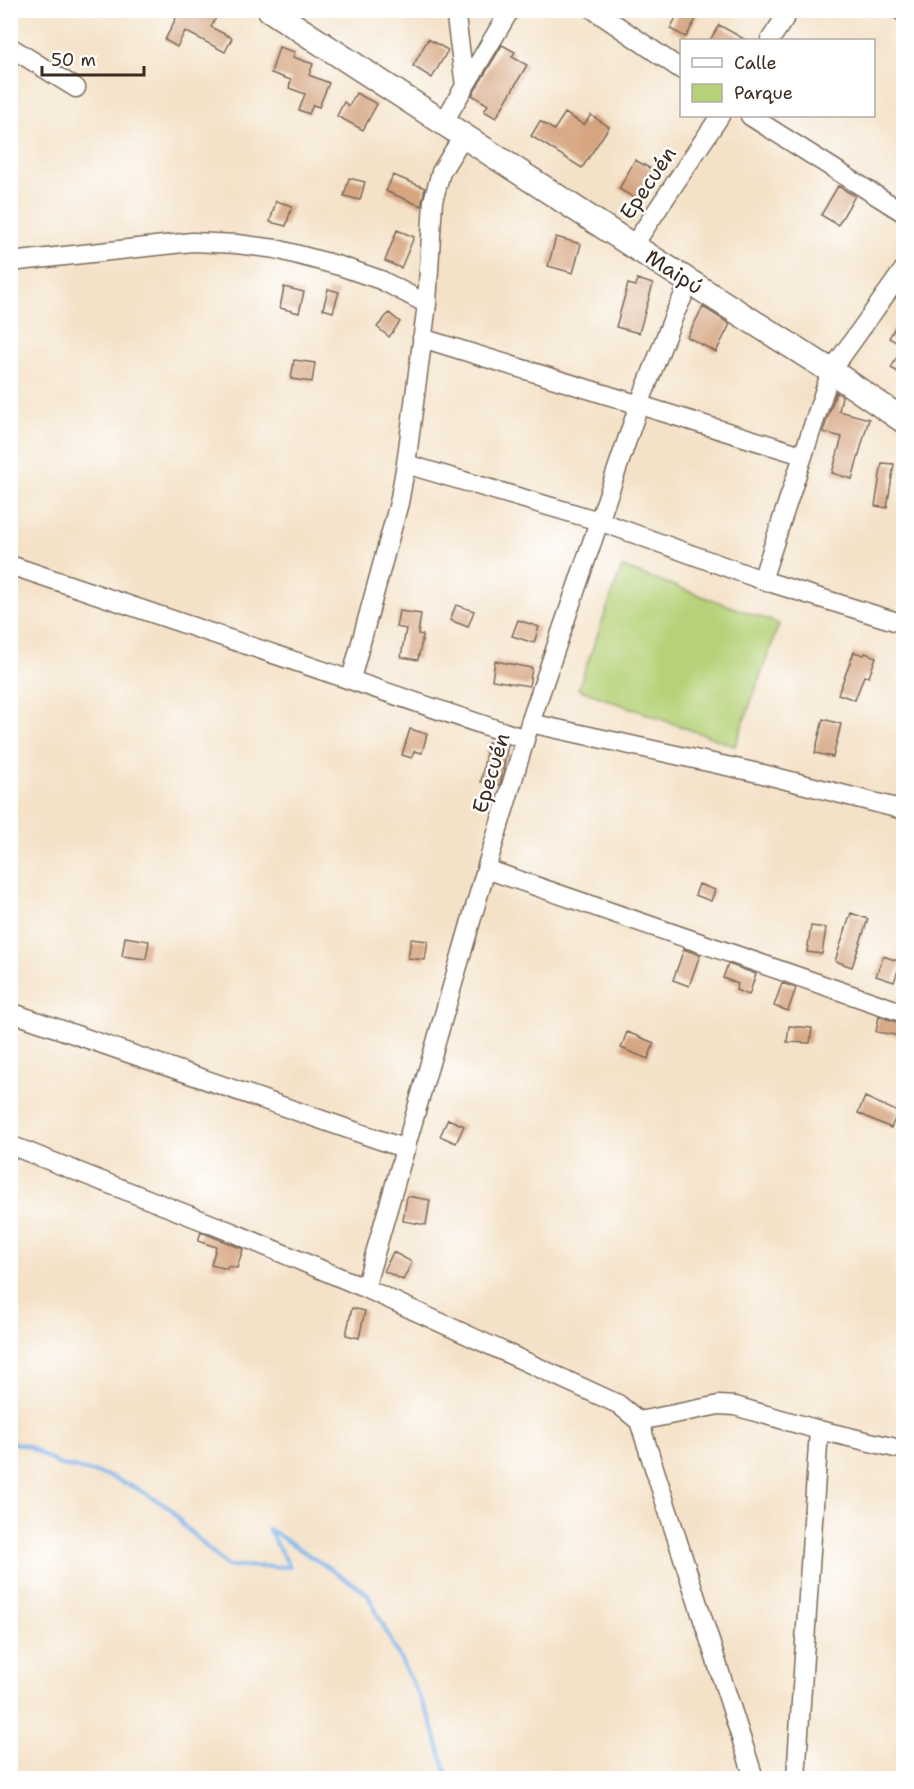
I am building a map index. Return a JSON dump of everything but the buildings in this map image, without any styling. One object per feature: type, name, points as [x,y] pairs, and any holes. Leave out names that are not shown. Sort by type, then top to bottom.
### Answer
[{"type":"main road","name":"Maipú","points":[[270,10],[633,246],[831,371],[903,421]]},
{"type":"street","points":[[455,10],[465,86]]},
{"type":"street","points":[[351,679],[399,503],[406,464],[427,304],[433,201],[465,86],[510,10]]},
{"type":"street","points":[[594,10],[680,69]]},
{"type":"street","points":[[771,39],[790,10]]},
{"type":"street","points":[[10,46],[76,88]]},
{"type":"street","name":"Epecuén","points":[[633,246],[719,117]]},
{"type":"street","points":[[752,117],[903,213]]},
{"type":"street","points":[[10,262],[192,243],[237,244],[276,249],[340,266],[381,280],[427,304]]},
{"type":"street","points":[[762,580],[831,371],[903,269]]},
{"type":"street","name":"Epecuén","points":[[365,1288],[527,731],[639,405],[675,313],[690,282]]},
{"type":"street","points":[[422,338],[802,455]]},
{"type":"street","points":[[406,464],[599,521],[762,580],[903,624]]},
{"type":"street","points":[[10,565],[351,679],[527,731],[763,774],[903,810]]},
{"type":"street","points":[[486,869],[903,1013]]},
{"type":"street","points":[[10,1012],[406,1149]]},
{"type":"street","points":[[10,1145],[234,1233],[365,1288],[618,1404],[639,1421],[754,1779]]},
{"type":"street","points":[[639,1421],[720,1405],[735,1406],[819,1430],[903,1450]]},
{"type":"street","points":[[796,1779],[819,1430]]},
{"type":"green space","points":[[622,567],[779,624],[735,746],[578,689]]},
{"type":"waterway","points":[[10,1442],[28,1446],[58,1464],[109,1476],[138,1489],[171,1509],[183,1525],[227,1566],[290,1567],[268,1529]]},
{"type":"waterway","points":[[269,1529],[367,1593],[430,1718],[448,1778]]}]
